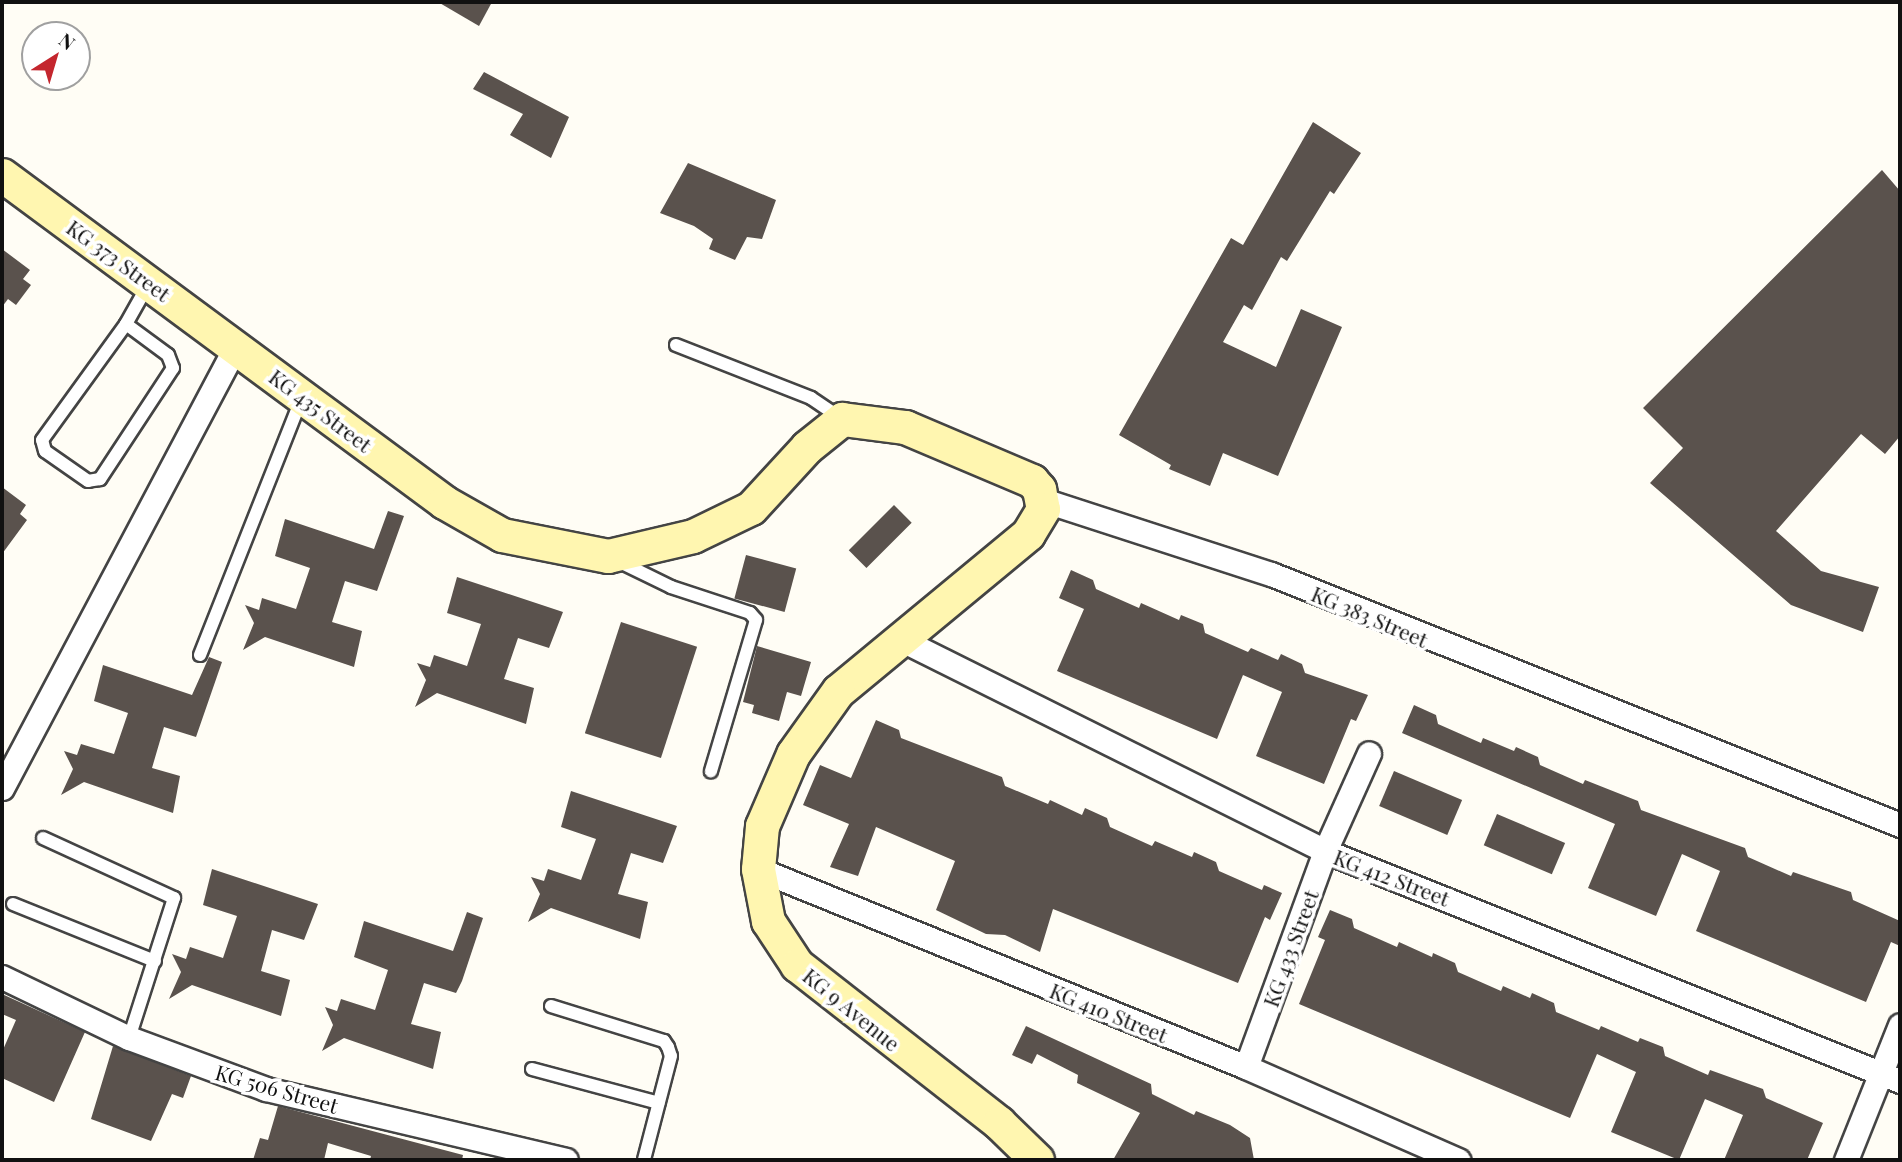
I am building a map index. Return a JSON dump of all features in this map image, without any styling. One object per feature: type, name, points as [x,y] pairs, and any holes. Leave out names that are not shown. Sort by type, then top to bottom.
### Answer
[{"type":"main road","name":"KG 373 Street","points":[[2,175],[236,346]]},
{"type":"main road","name":"KG 435 Street","points":[[236,346],[444,502],[502,535],[608,556],[693,536],[751,508],[807,447],[842,419]]},
{"type":"main road","name":"KG 383 Street","points":[[842,419],[905,427],[1032,481],[1043,500]]},
{"type":"main road","name":"KG 9 Avenue","points":[[1037,1160],[999,1123],[797,965],[768,921],[758,869],[762,826],[793,754],[838,691],[1028,534],[1043,509],[1043,500]]},
{"type":"street","points":[[2,788],[236,346]]},
{"type":"street","name":"KG 383 Street","points":[[1043,500],[1270,574],[1900,825]]},
{"type":"street","name":"KG 412 Street","points":[[900,639],[1325,851],[1900,1081]]},
{"type":"street","name":"KG 433 Street","points":[[1246,1067],[1325,851],[1369,753]]},
{"type":"street","name":"KG 410 Street","points":[[758,869],[1246,1067],[1458,1160]]},
{"type":"street","name":"KG 506 Street","points":[[2,976],[129,1038],[266,1089],[566,1160]]},
{"type":"street","points":[[1846,1160],[1878,1072],[1900,1025]]},
{"type":"lane","points":[[126,324],[168,355],[173,368],[100,479],[88,481],[45,451],[42,440],[126,324],[149,282]]},
{"type":"lane","points":[[677,345],[811,398],[842,419]]},
{"type":"lane","points":[[200,655],[303,396]]},
{"type":"lane","points":[[608,556],[671,587],[750,613],[756,620],[711,771]]},
{"type":"lane","points":[[43,838],[174,898],[129,1038]]},
{"type":"lane","points":[[13,904],[155,961]]},
{"type":"lane","points":[[551,1006],[664,1041],[671,1056],[644,1160]]},
{"type":"lane","points":[[532,1069],[659,1103]]},
{"type":"building","points":[[438,2],[492,2],[479,26]]},
{"type":"building","points":[[484,72],[569,117],[551,158],[510,135],[523,114],[473,89]]},
{"type":"building","points":[[1313,122],[1361,153],[1334,194],[1330,191],[1287,261],[1281,257],[1252,310],[1244,305],[1223,342],[1276,367],[1301,309],[1342,327],[1278,476],[1223,453],[1210,486],[1169,469],[1171,465],[1119,435],[1231,238],[1243,245]]},
{"type":"building","points":[[688,163],[776,200],[762,239],[747,237],[735,260],[709,249],[713,239],[694,226],[660,213]]},
{"type":"building","points":[[1882,170],[1900,191],[1900,436],[1885,454],[1861,434],[1776,531],[1821,571],[1879,587],[1863,632],[1791,605],[1650,483],[1683,448],[1643,408]]},
{"type":"building","points":[[2,249],[30,270],[23,279],[31,285],[16,305],[8,299],[2,307]]},
{"type":"building","points":[[2,487],[26,505],[20,514],[27,520],[2,554]]},
{"type":"building","points":[[894,505],[912,523],[866,568],[849,550]]},
{"type":"building","points":[[388,511],[404,516],[377,591],[345,581],[332,622],[362,631],[354,667],[265,637],[243,650],[254,623],[245,605],[259,610],[262,598],[296,609],[310,568],[275,556],[285,519],[374,549]]},
{"type":"building","points":[[746,555],[796,568],[785,612],[734,598]]},
{"type":"building","points":[[1071,570],[1093,580],[1096,589],[1139,608],[1141,603],[1179,620],[1181,615],[1203,624],[1205,633],[1248,652],[1251,648],[1278,660],[1281,654],[1302,664],[1305,673],[1368,695],[1356,721],[1351,719],[1324,784],[1256,756],[1282,692],[1243,675],[1217,739],[1057,671],[1084,609],[1059,598]]},
{"type":"building","points":[[457,577],[563,612],[549,648],[518,638],[504,679],[534,688],[526,724],[437,693],[415,707],[426,680],[417,663],[430,667],[434,655],[467,666],[481,624],[447,613]]},
{"type":"building","points":[[621,622],[697,647],[661,758],[585,733]]},
{"type":"building","points":[[757,646],[811,662],[801,696],[787,692],[779,721],[752,713],[754,705],[743,702]]},
{"type":"building","points":[[209,657],[222,662],[196,737],[164,727],[152,768],[180,776],[173,813],[84,782],[61,795],[73,769],[64,751],[77,755],[81,744],[114,754],[128,713],[94,701],[103,665],[192,695]]},
{"type":"building","points":[[1414,705],[1436,715],[1438,724],[1481,743],[1483,738],[1514,751],[1516,747],[1538,757],[1540,765],[1583,784],[1585,780],[1638,801],[1641,810],[1745,848],[1748,857],[1791,876],[1793,872],[1851,892],[1853,900],[1900,921],[1900,946],[1891,942],[1866,1002],[1696,931],[1720,871],[1682,854],[1656,916],[1588,888],[1615,824],[1402,733]]},
{"type":"building","points":[[876,720],[899,730],[901,738],[1002,777],[1005,786],[1048,804],[1050,800],[1082,815],[1085,808],[1107,818],[1110,827],[1152,846],[1155,841],[1192,857],[1194,852],[1216,862],[1219,871],[1262,890],[1264,885],[1282,893],[1270,920],[1265,917],[1238,983],[1053,909],[1040,952],[1005,935],[986,934],[936,910],[955,861],[876,827],[858,876],[830,867],[849,824],[803,805],[820,765],[851,778]]},
{"type":"building","points":[[1394,771],[1462,800],[1447,835],[1379,806]]},
{"type":"building","points":[[571,791],[677,826],[663,863],[631,853],[618,894],[648,902],[640,939],[551,908],[528,922],[540,894],[531,877],[544,881],[548,869],[581,880],[596,839],[561,827]]},
{"type":"building","points":[[1497,814],[1565,843],[1552,874],[1484,845]]},
{"type":"building","points":[[212,869],[318,904],[304,940],[272,930],[261,971],[290,980],[281,1016],[192,985],[169,999],[181,972],[172,954],[186,959],[190,947],[223,958],[237,916],[203,905]]},
{"type":"building","points":[[1330,910],[1352,919],[1354,928],[1397,947],[1399,942],[1432,957],[1433,953],[1455,963],[1458,972],[1501,991],[1503,986],[1530,998],[1532,993],[1554,1003],[1556,1012],[1599,1030],[1601,1026],[1638,1042],[1640,1038],[1663,1047],[1665,1056],[1708,1075],[1710,1070],[1763,1089],[1766,1098],[1823,1123],[1807,1160],[1724,1160],[1743,1115],[1705,1099],[1679,1160],[1611,1132],[1636,1072],[1597,1054],[1570,1118],[1299,1004],[1325,940],[1318,937]]},
{"type":"building","points":[[467,912],[483,918],[456,993],[424,983],[411,1024],[441,1032],[433,1069],[344,1038],[322,1051],[333,1025],[325,1007],[337,1011],[341,999],[375,1010],[388,970],[354,957],[364,921],[453,951]]},
{"type":"building","points":[[2,994],[85,1032],[54,1102],[2,1078],[2,1052],[16,1020],[2,1014]]},
{"type":"building","points":[[1026,1026],[1151,1084],[1152,1094],[1194,1115],[1196,1111],[1230,1125],[1250,1138],[1254,1160],[1113,1160],[1140,1113],[1077,1083],[1078,1075],[1037,1054],[1032,1064],[1012,1055]]},
{"type":"building","points":[[113,1046],[191,1076],[183,1098],[172,1094],[151,1141],[91,1119]]},
{"type":"building","points":[[278,1106],[463,1155],[462,1160],[370,1160],[371,1156],[328,1143],[324,1160],[253,1160],[260,1138],[268,1140]]}]
